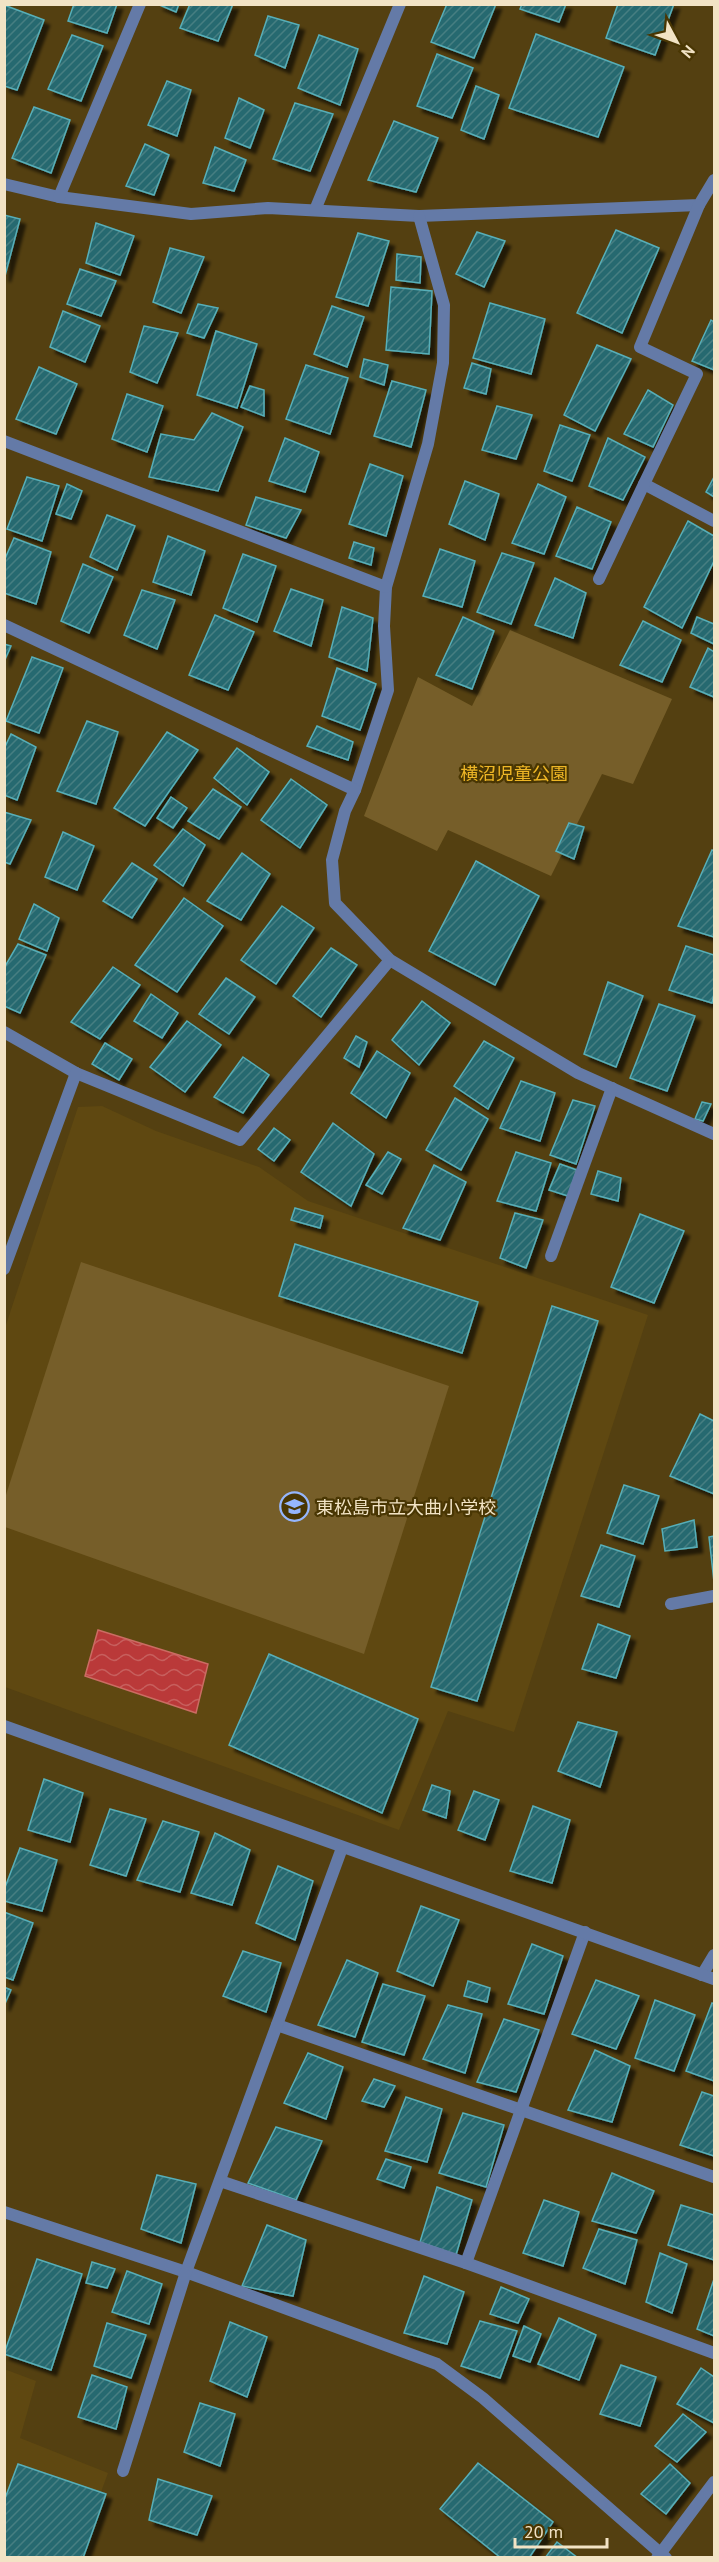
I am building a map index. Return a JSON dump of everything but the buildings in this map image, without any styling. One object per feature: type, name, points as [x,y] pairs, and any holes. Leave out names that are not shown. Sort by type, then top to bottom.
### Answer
[{"type":"street","points":[[59,197],[140,4]]},
{"type":"street","points":[[315,210],[400,4]]},
{"type":"street","points":[[600,579],[697,374],[640,347],[699,205],[714,180]]},
{"type":"street","points":[[4,184],[59,197],[191,214],[268,208],[418,216],[699,205]]},
{"type":"street","points":[[418,216],[444,305],[442,363],[428,444],[386,587],[384,626],[388,690],[356,790],[345,811],[332,860],[335,903],[390,960],[578,1073],[714,1134]]},
{"type":"street","points":[[4,441],[386,587]]},
{"type":"street","points":[[644,484],[714,521]]},
{"type":"street","points":[[4,626],[356,790]]},
{"type":"street","points":[[4,1032],[76,1073],[240,1140],[390,960]]},
{"type":"street","points":[[4,1269],[76,1073]]},
{"type":"street","points":[[551,1256],[612,1088]]},
{"type":"street","points":[[671,1604],[714,1596]]},
{"type":"street","points":[[4,1726],[708,1977],[714,1955]]},
{"type":"street","points":[[123,2471],[186,2272],[342,1848]]},
{"type":"street","points":[[466,2263],[585,1932]]},
{"type":"street","points":[[278,2025],[714,2177]]},
{"type":"street","points":[[220,2181],[466,2263],[714,2353]]},
{"type":"street","points":[[4,2212],[186,2272],[437,2364],[483,2398],[662,2556],[714,2482]]},
{"type":"shaded area","name":"東松島市立大曲小学校","points":[[102,1106],[156,1131],[259,1167],[308,1201],[648,1315],[514,1732],[448,1711],[399,1830],[5,1687],[5,1328],[78,1107]]},
{"type":"shaded area","points":[[4,2369],[36,2381],[20,2438],[108,2473],[77,2557],[5,2557]]},
{"type":"green space","name":"横沼児童公園","points":[[510,630],[672,699],[633,784],[602,774],[551,876],[448,830],[437,851],[364,816],[418,677],[472,706]]},
{"type":"green space","points":[[81,1262],[449,1386],[364,1654],[5,1527],[5,1498]]},
{"type":"water","points":[[98,1630],[208,1664],[196,1713],[85,1676]]},
{"type":"place","name":"東松島市立大曲小学校","points":[[295,1507]]}]
